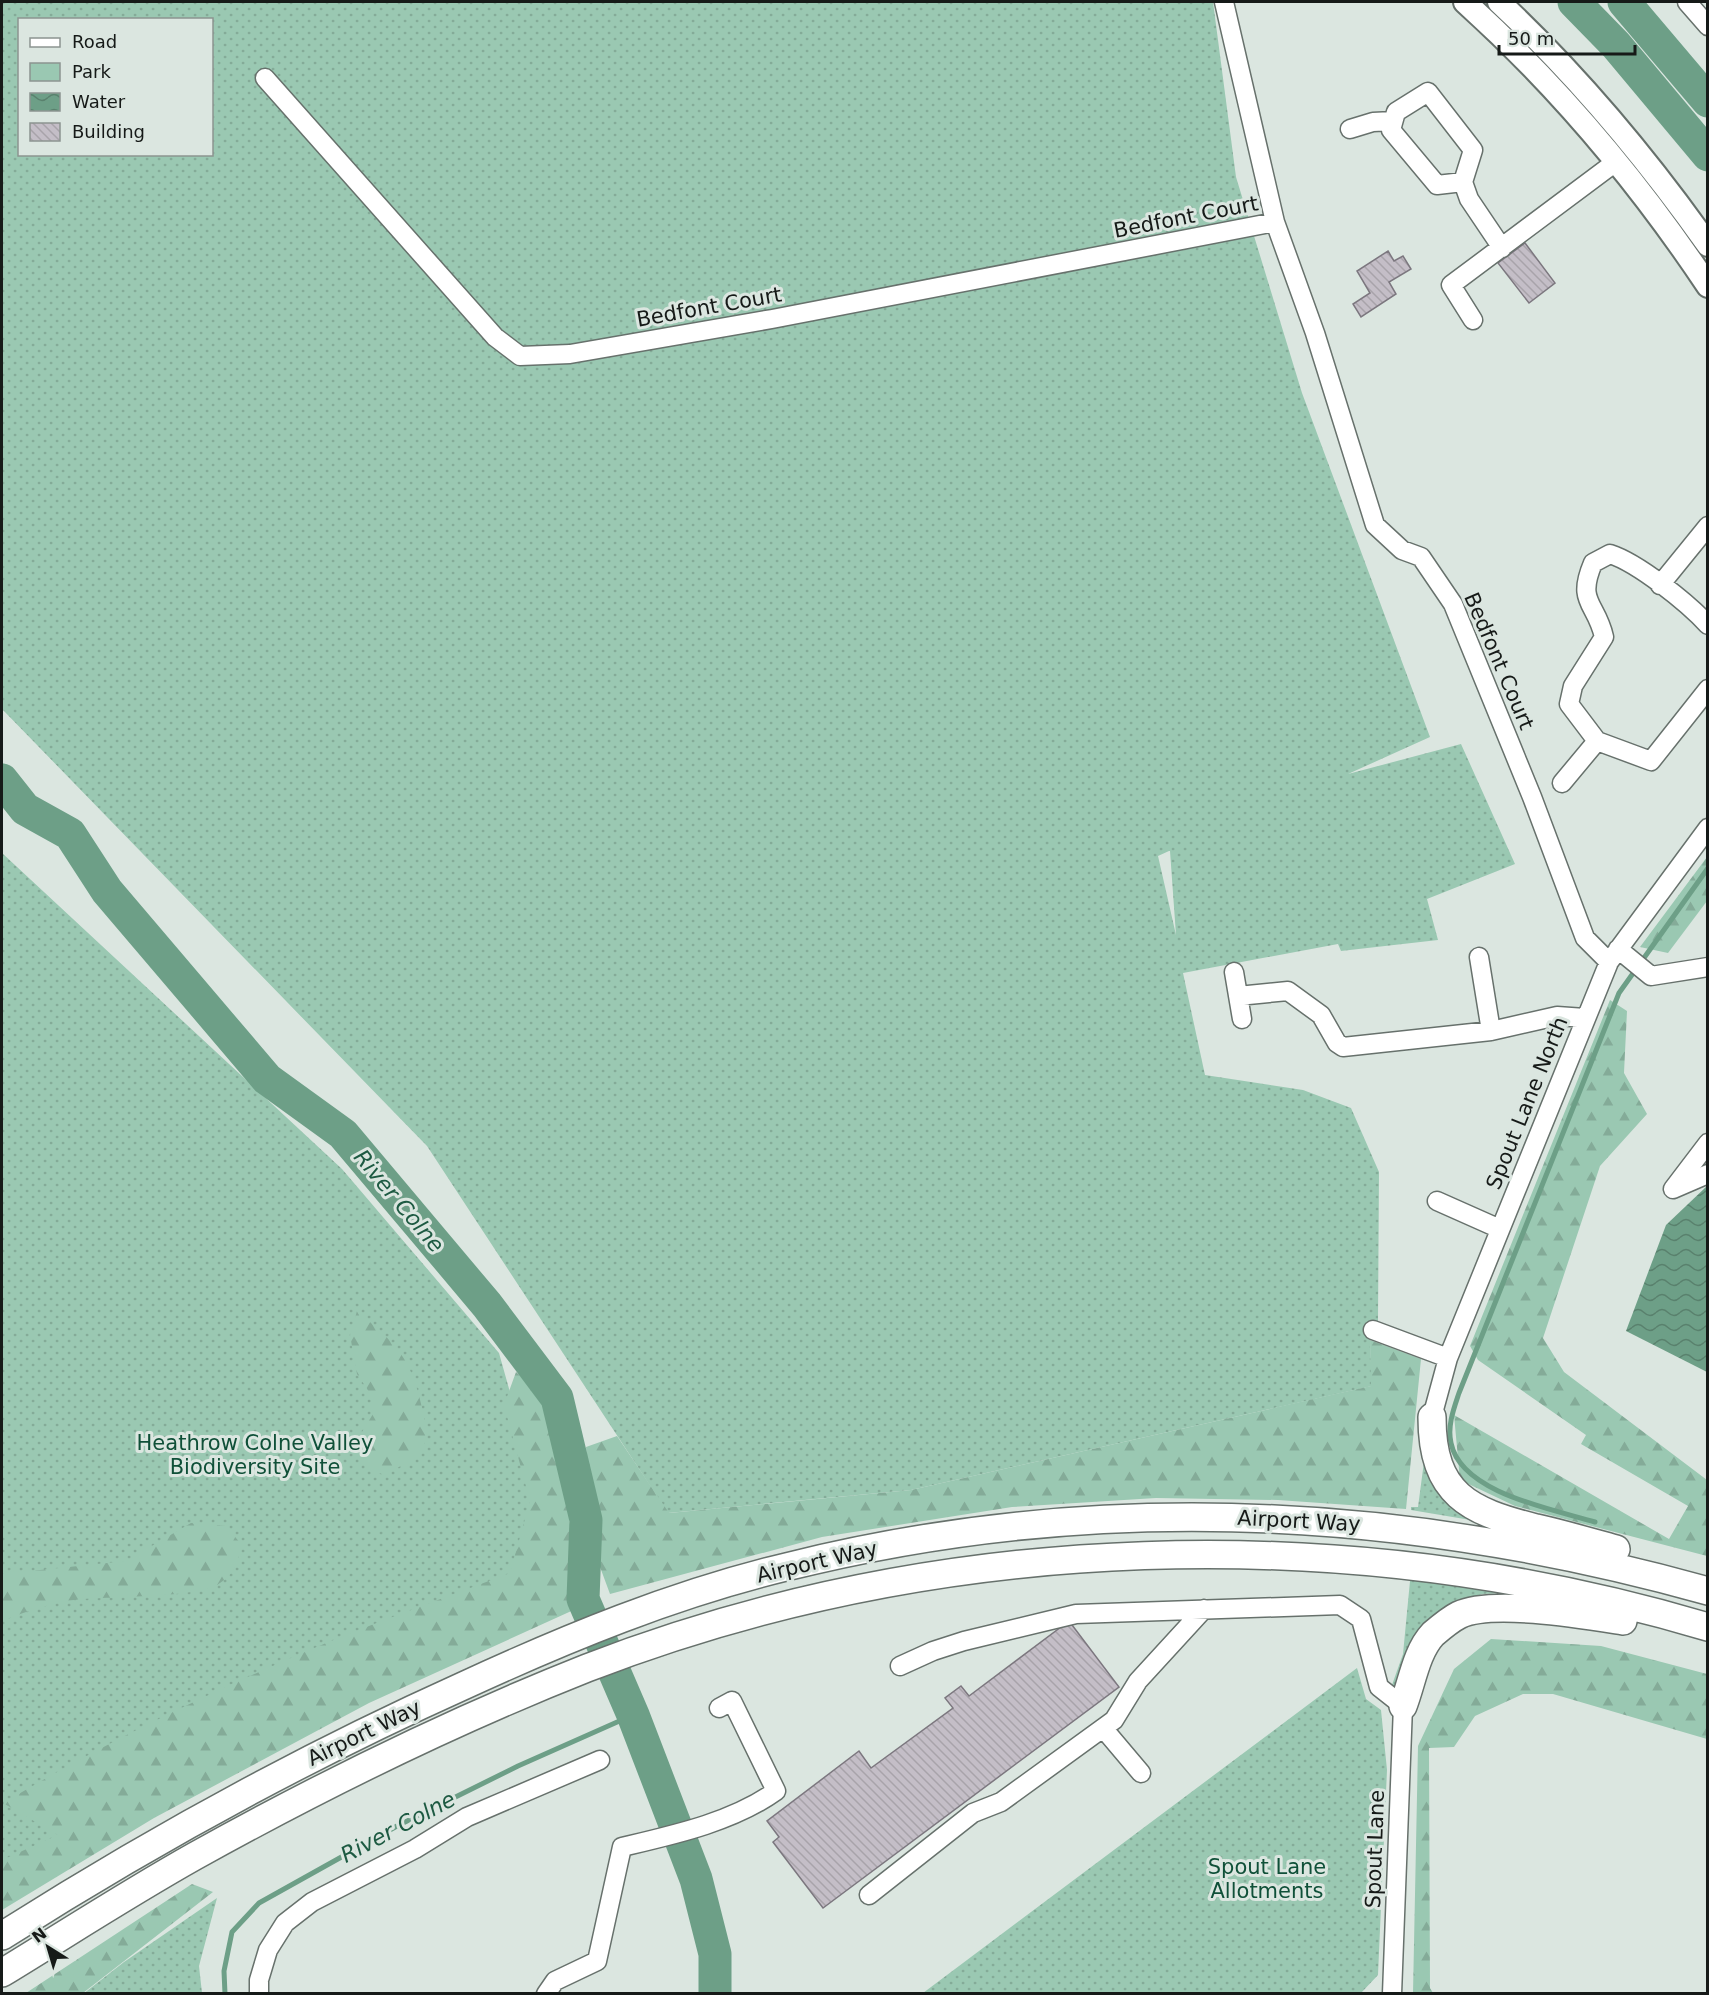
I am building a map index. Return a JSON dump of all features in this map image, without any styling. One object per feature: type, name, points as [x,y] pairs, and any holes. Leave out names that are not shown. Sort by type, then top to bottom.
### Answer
[{"type":"highway","points":[[1432,1417],[1433,1446],[1440,1466],[1454,1491],[1477,1510],[1497,1518],[1645,1556],[1707,1589]]},
{"type":"highway","name":"Airport Way","points":[[2,1936],[220,1806],[419,1706],[574,1636],[623,1618],[786,1567],[870,1549],[974,1531],[1044,1523],[1138,1518],[1318,1520],[1446,1534],[1591,1561],[1707,1589]]},
{"type":"highway","name":"Airport Way","points":[[2,1973],[196,1856],[319,1791],[474,1715],[588,1668],[750,1615],[907,1581],[984,1568],[1126,1556],[1294,1556],[1382,1562],[1489,1576],[1666,1614],[1707,1627]]},
{"type":"highway","points":[[1403,1706],[1415,1667],[1432,1635],[1459,1615],[1487,1608],[1575,1613],[1625,1621],[1666,1614]]},
{"type":"main road","points":[[1465,2],[1570,104],[1666,224],[1707,286]]},
{"type":"main road","points":[[1499,2],[1552,51],[1615,121],[1707,245]]},
{"type":"street","name":"Bedfont Court","points":[[1224,2],[1275,222],[1315,333],[1375,525],[1402,550],[1420,557],[1453,604],[1532,797],[1585,938],[1626,960]]},
{"type":"street","points":[[1686,2],[1707,26]]},
{"type":"street","name":"Bedfont Court","points":[[265,78],[465,305],[495,337],[520,356],[570,354],[772,319],[1275,222]]},
{"type":"street","points":[[1463,182],[1437,184],[1391,130],[1396,112],[1428,92],[1473,150],[1463,182],[1469,199],[1502,248]]},
{"type":"street","points":[[1350,129],[1373,122],[1393,121]]},
{"type":"street","points":[[1473,320],[1451,285],[1617,161]]},
{"type":"street","points":[[1660,585],[1707,526]]},
{"type":"street","points":[[1707,625],[1697,614],[1626,559],[1610,554],[1593,563],[1584,583],[1586,597],[1604,637],[1573,686],[1569,704],[1597,741],[1651,761],[1707,689]]},
{"type":"street","points":[[1562,783],[1597,741]]},
{"type":"street","name":"Spout Lane North","points":[[1432,1417],[1448,1358],[1585,1018],[1626,960],[1707,828]]},
{"type":"street","points":[[1479,957],[1491,1031]]},
{"type":"street","points":[[1626,960],[1651,976],[1707,967]]},
{"type":"street","points":[[1234,972],[1242,1019]]},
{"type":"street","points":[[1238,996],[1288,991],[1321,1015],[1337,1043],[1343,1047],[1491,1031],[1557,1016],[1585,1018]]},
{"type":"street","points":[[1707,1143],[1673,1189],[1707,1174]]},
{"type":"street","points":[[1437,1201],[1500,1229]]},
{"type":"street","points":[[1373,1330],[1448,1358]]},
{"type":"street","points":[[900,1666],[933,1651],[964,1641],[1076,1614],[1340,1605],[1361,1619],[1379,1687],[1403,1706]]},
{"type":"street","points":[[869,1894],[973,1813],[1001,1802],[1114,1720],[1138,1681],[1204,1609]]},
{"type":"street","points":[[546,1994],[555,1981],[597,1961],[622,1847],[697,1827],[759,1803],[776,1791],[732,1701],[719,1708]]},
{"type":"street","name":"Spout Lane","points":[[1392,1994],[1403,1706]]},
{"type":"street","points":[[1103,1728],[1141,1773]]},
{"type":"street","points":[[259,1994],[259,1980],[267,1950],[285,1923],[312,1902],[415,1849],[467,1817],[600,1760]]},
{"type":"green space","points":[[2,2],[1213,2],[1236,177],[1302,393],[1430,737],[1348,774],[1461,744],[1515,864],[1427,899],[1438,940],[1341,951],[1338,944],[1183,973],[1205,1075],[1303,1090],[1351,1108],[1379,1172],[1378,1321],[1370,1340],[1372,1386],[911,1490],[668,1513],[427,1146],[2,709]],"holes":[[[1170,851],[1176,935],[1158,856]]]},
{"type":"green space","name":"Heathrow Colne Valley Biodiversity Site","points":[[2,853],[342,1169],[499,1353],[565,1588],[2,1866]]},
{"type":"green space","points":[[1707,857],[1707,901],[1668,953],[1640,947]]},
{"type":"green space","points":[[1610,1000],[1627,1011],[1624,1073],[1647,1114],[1600,1166],[1543,1338],[1564,1372],[1707,1480],[1707,1556],[1515,1506],[1460,1480],[1454,1415],[1669,1539],[1688,1506],[1581,1444],[1586,1435],[1478,1360],[1470,1346]]},
{"type":"green space","points":[[357,1311],[392,1343],[407,1364],[418,1391],[426,1426],[424,1445],[417,1455],[384,1475],[365,1462],[357,1440],[373,1414],[372,1396],[357,1374],[350,1335]]},
{"type":"green space","points":[[1370,1340],[1421,1359],[1406,1509],[1278,1500],[1156,1498],[1012,1507],[822,1537],[610,1594],[593,1548],[586,1447],[617,1436],[669,1513],[911,1490],[1371,1386]]},
{"type":"green space","points":[[516,1372],[546,1399],[568,1504],[578,1608],[369,1703],[154,1818],[2,1910],[2,1860],[58,1835],[3,1803],[123,1737],[247,1677],[353,1632],[510,1573],[530,1501],[504,1405]]},
{"type":"green space","points":[[1427,1439],[1500,1525],[1411,1510],[1411,1507],[1418,1507]]},
{"type":"green space","points":[[191,1523],[226,1526],[241,1544],[235,1567],[228,1577],[217,1585],[207,1589],[173,1594],[71,1600],[40,1607],[2,1621],[2,1574],[126,1561]]},
{"type":"green space","points":[[1415,1577],[1504,1593],[1482,1594],[1459,1604],[1398,1688],[1392,1685],[1403,1654],[1410,1581]]},
{"type":"green space","points":[[1491,1639],[1601,1646],[1707,1674],[1707,1739],[1553,1694],[1523,1694],[1475,1716],[1454,1747],[1429,1748],[1430,1988],[1433,1993],[1413,1993],[1418,1746],[1454,1669]]},
{"type":"green space","name":"Spout Lane Allotments","points":[[1357,1668],[1366,1699],[1381,1710],[1387,1770],[1378,1975],[1361,1993],[923,1993]]},
{"type":"green space","points":[[192,1884],[213,1892],[83,1993],[26,1993]]},
{"type":"green space","points":[[217,1898],[199,1966],[202,1993],[83,1994],[124,1962]]},
{"type":"water","points":[[1707,1186],[1707,1372],[1626,1331],[1666,1225]]},
{"type":"building","points":[[1525,243],[1555,283],[1529,303],[1498,263]]},
{"type":"building","points":[[1388,251],[1394,261],[1403,256],[1411,269],[1389,282],[1396,294],[1361,317],[1353,304],[1370,293],[1357,271]]},
{"type":"building","points":[[1069,1621],[1119,1687],[823,1908],[773,1842],[779,1837],[767,1821],[859,1751],[871,1768],[953,1708],[945,1698],[961,1686],[969,1696]]},
{"type":"waterway","points":[[1574,2],[1616,45],[1708,155]]},
{"type":"waterway","points":[[1624,2],[1708,101]]},
{"type":"waterway","name":"River Colne","points":[[2,780],[25,809],[70,834],[107,891],[267,1079],[343,1134],[487,1305],[557,1398],[586,1520],[583,1599],[633,1715],[696,1879],[715,1954],[715,1994]]},
{"type":"waterway","points":[[1595,1522],[1511,1496],[1490,1487],[1472,1475],[1458,1460],[1451,1443],[1450,1424],[1459,1393],[1619,993],[1708,868]]},
{"type":"waterway","name":"River Colne","points":[[225,1994],[224,1971],[232,1932],[259,1903],[397,1826],[518,1766],[633,1715]]}]
